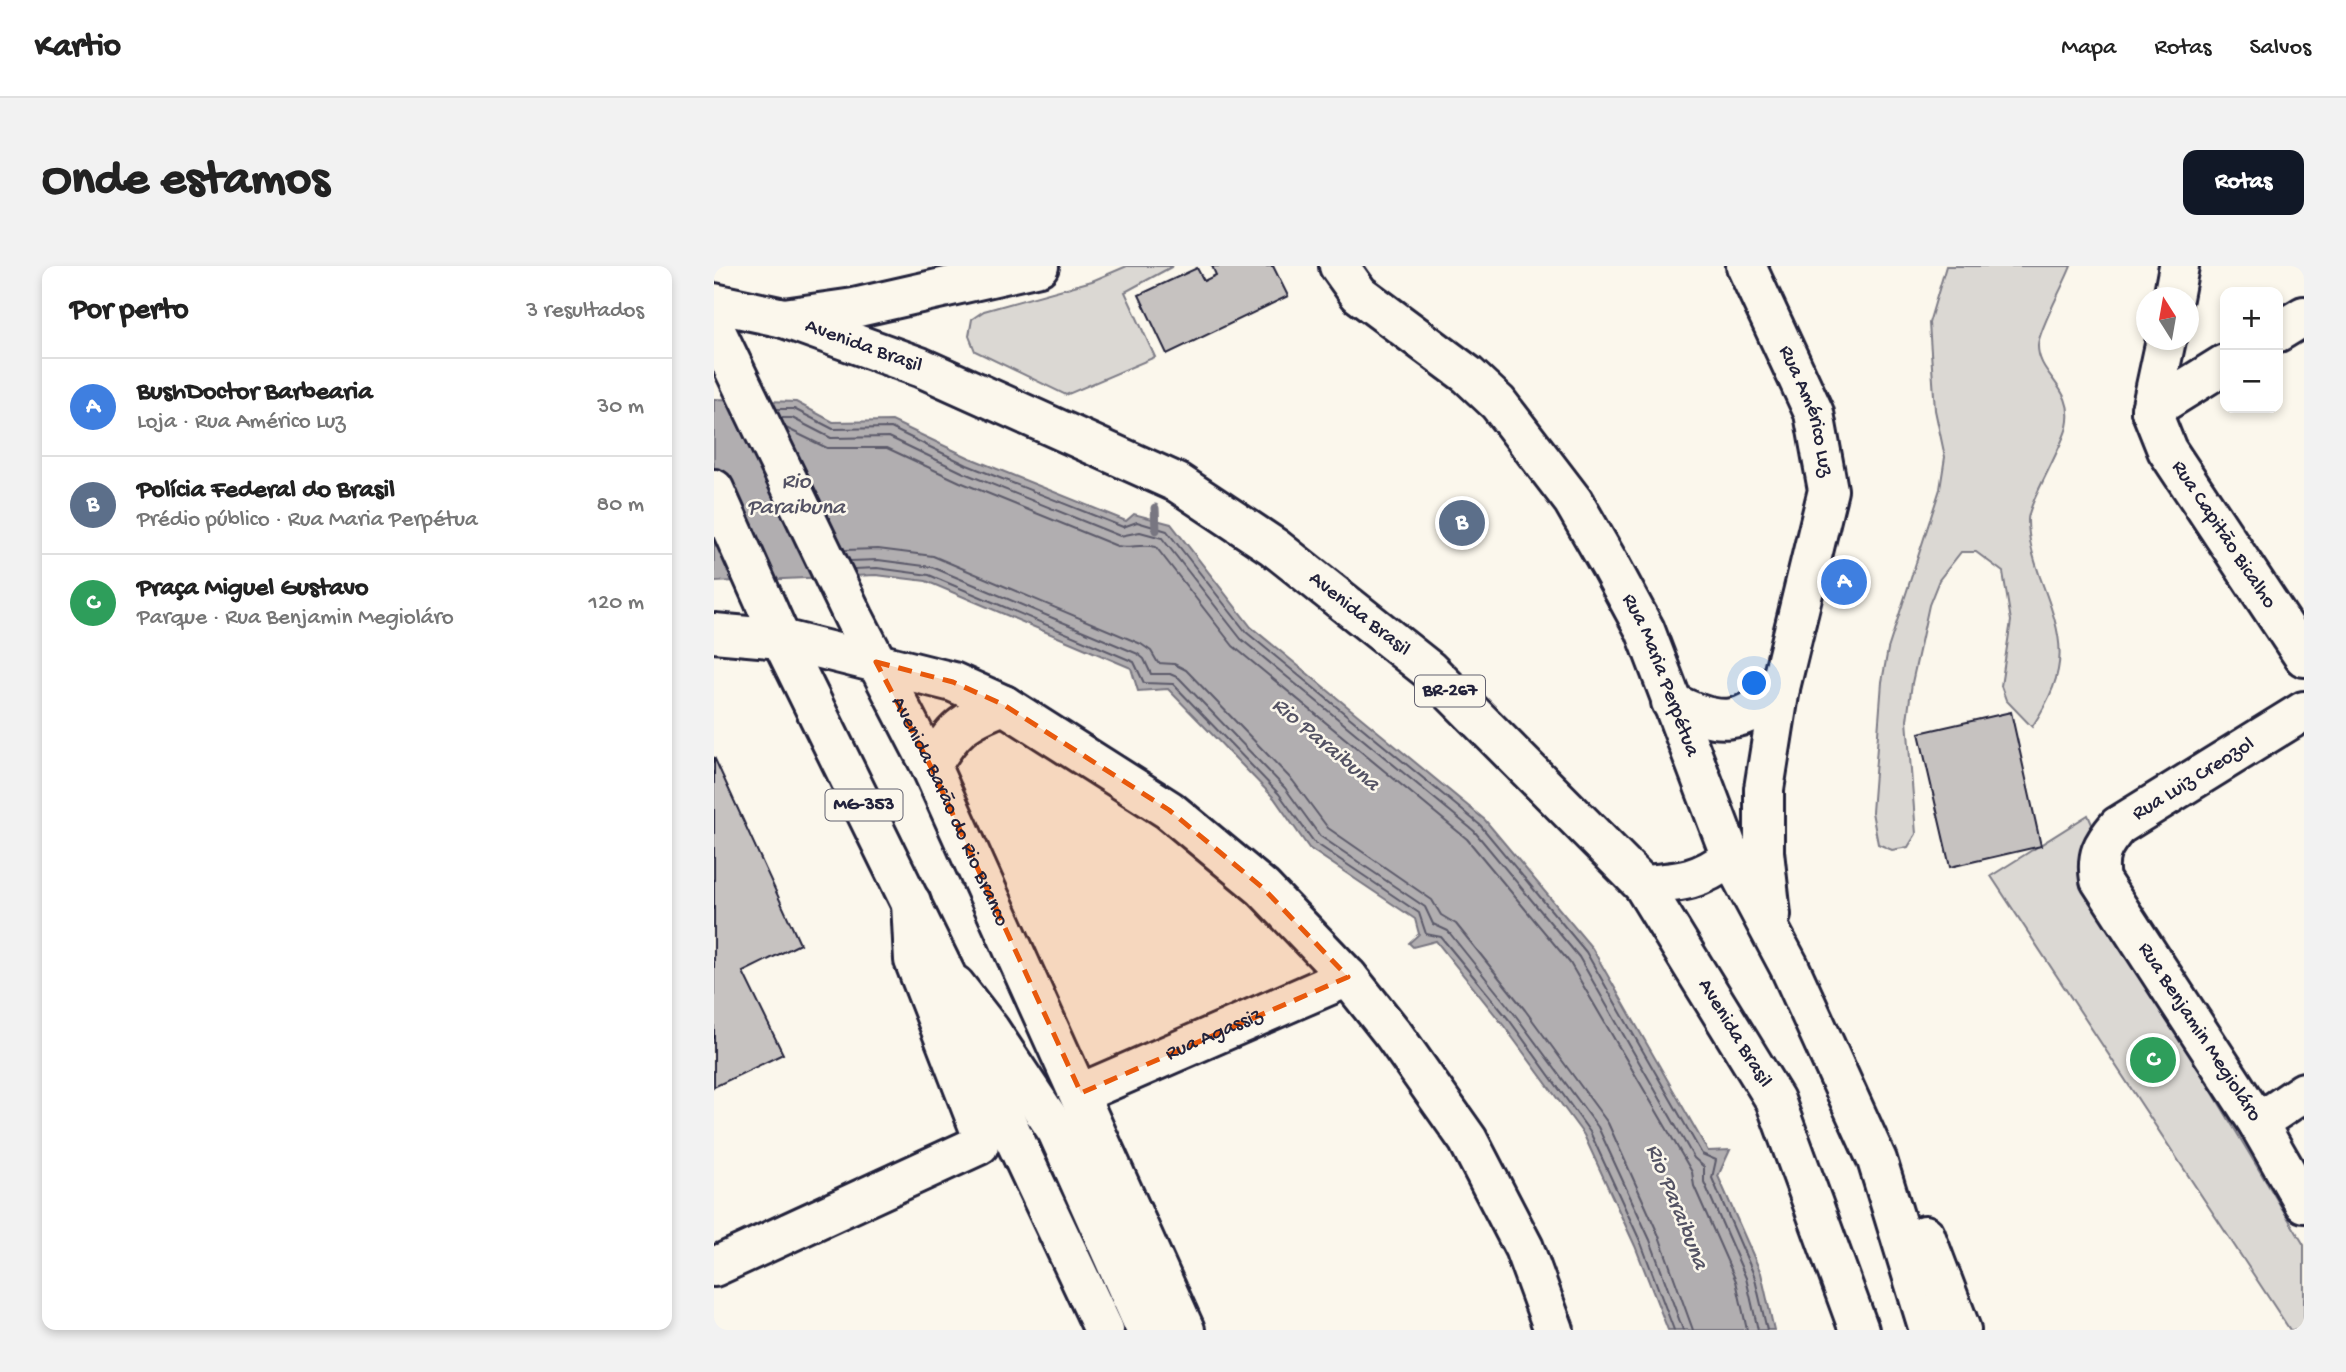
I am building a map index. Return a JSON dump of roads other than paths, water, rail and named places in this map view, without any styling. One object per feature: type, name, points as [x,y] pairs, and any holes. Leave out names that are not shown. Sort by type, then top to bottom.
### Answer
[{"type":"main road","points":[[784,318],[854,308],[1039,266]]},
{"type":"main road","name":"Rua Maria Perpétua","points":[[1339,266],[1359,294],[1468,375],[1516,424],[1573,501],[1611,566],[1645,630],[1731,858],[1773,935],[1877,1160],[1929,1330]]},
{"type":"main road","name":"Rua Américo Luz","points":[[1746,266],[1814,413],[1828,490],[1780,688],[1764,789],[1764,852],[1773,935]]},
{"type":"main road","points":[[2176,287],[2179,266]]},
{"type":"main road","name":"Avenida Brasil","points":[[714,303],[784,318],[920,367],[1047,422],[1189,490],[1274,547],[1429,670],[1643,885],[1775,1100],[1859,1330]]},
{"type":"main road","points":[[2283,329],[2304,316]]},
{"type":"main road","name":"Avenida Barão do Rio Branco","points":[[722,344],[854,618],[931,768],[1081,1093],[1185,1330]]},
{"type":"main road","points":[[2151,410],[2164,350]]},
{"type":"main road","points":[[2151,410],[2220,367]]},
{"type":"main road","name":"Rua Capitão Bicalho","points":[[2151,410],[2167,450],[2304,657]]},
{"type":"main road","name":"Avenida Barão do Rio Branco","points":[[714,489],[781,639],[946,972],[999,1106],[1104,1330]]},
{"type":"main road","points":[[714,633],[781,639],[953,681],[1004,705],[1170,810],[1263,888],[1348,977],[1468,1140],[1524,1248],[1554,1330]]},
{"type":"main road","points":[[1671,702],[1707,718],[1737,719],[1766,703],[1780,688]]},
{"type":"main road","points":[[931,768],[948,738],[970,718],[1004,705]]},
{"type":"main road","name":"Rua Luiz Creozol","points":[[2097,861],[2102,845],[2118,826],[2304,711]]},
{"type":"main road","points":[[1709,800],[1721,787],[1734,780],[1755,782],[1764,789]]},
{"type":"main road","points":[[1643,885],[1677,883],[1707,875],[1731,858]]},
{"type":"main road","name":"Rua Benjamin Megioláro","points":[[2097,861],[2100,880],[2258,1123],[2304,1203]]},
{"type":"main road","points":[[714,1267],[979,1145],[980,1130],[914,960],[911,901]]},
{"type":"main road","name":"Avenida Barão do Rio Branco","points":[[946,972],[990,1030],[1057,1131],[1146,1330]]},
{"type":"main road","name":"Rua Agassiz","points":[[1081,1093],[1348,977]]},
{"type":"main road","name":"Avenida Barão do Rio Branco","points":[[1041,1007],[1050,1100],[1057,1131]]},
{"type":"main road","points":[[2258,1123],[2304,1092]]},
{"type":"main road","name":"Rua Maria Perpétua","points":[[1877,1160],[1919,1217],[1961,1330]]},
{"type":"water","name":"Rio Paraibuna","points":[[714,399],[796,402],[833,422],[892,421],[970,458],[1126,521],[1134,514],[1171,524],[1251,627],[1485,820],[1592,948],[1708,1151],[1730,1150],[1718,1176],[1761,1273],[1774,1330],[1668,1330],[1635,1246],[1584,1135],[1504,1026],[1436,941],[1413,947],[1409,943],[1419,934],[1415,919],[1309,848],[1274,798],[1168,689],[1138,691],[1131,668],[926,581],[876,575],[714,582]]},
{"type":"waterway","points":[[1155,508],[1156,530]]},
{"type":"place","name":"Polícia Federal do Brasil","points":[[1462,523]]},
{"type":"place","name":"BushDoctor Barbearia","points":[[1844,582]]},
{"type":"place","name":"Praça Miguel Gustavo","points":[[2153,1060]]}]
